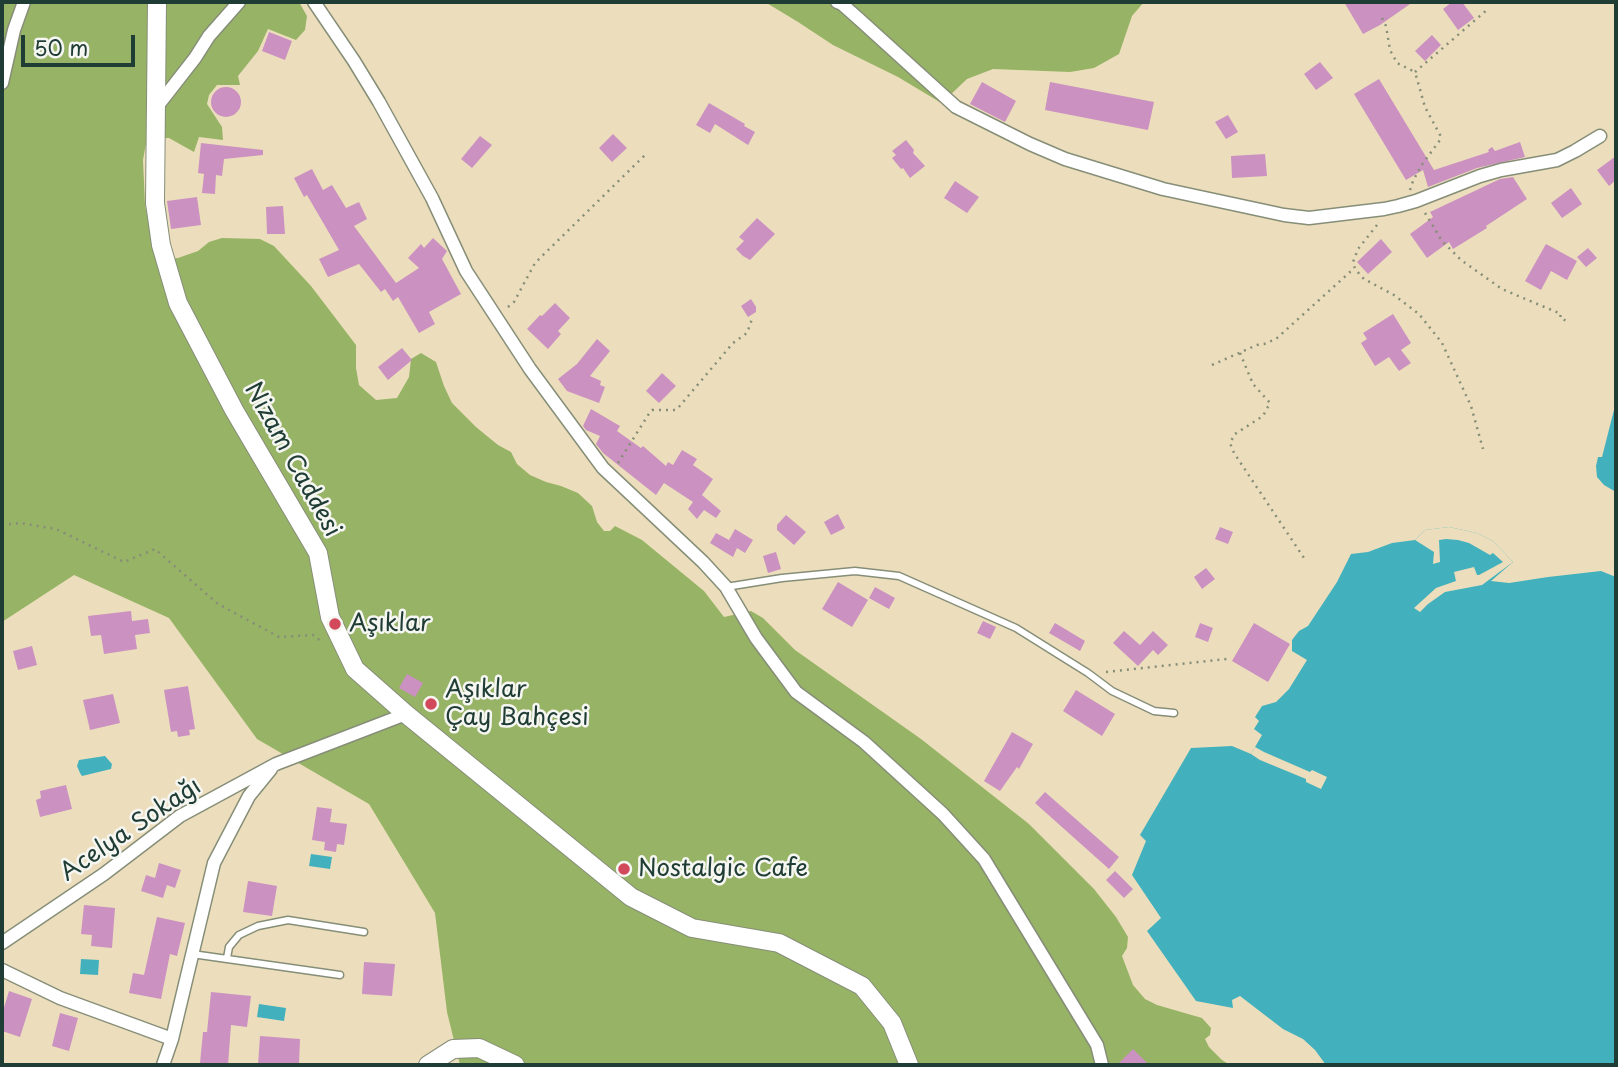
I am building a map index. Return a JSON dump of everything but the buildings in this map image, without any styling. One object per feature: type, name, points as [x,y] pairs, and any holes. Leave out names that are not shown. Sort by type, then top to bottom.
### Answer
[{"type":"street","points":[[2,83],[14,30],[24,2]]},
{"type":"street","name":"Nizam Caddesi","points":[[157,2],[155,203],[161,246],[178,303],[234,410],[318,553],[331,617],[355,669],[406,714],[631,897],[692,928],[779,943],[862,986],[892,1023],[909,1065]]},
{"type":"street","points":[[156,108],[209,36],[239,2]]},
{"type":"street","points":[[314,2],[355,61],[379,102],[432,198],[466,271],[530,369],[603,468],[726,587],[756,638],[796,692],[864,742],[943,814],[984,859],[1097,1045],[1102,1065]]},
{"type":"street","points":[[837,2],[956,107],[1030,144],[1065,159],[1163,188],[1284,215],[1309,218],[1384,209],[1415,201],[1501,170],[1557,160],[1600,136]]},
{"type":"street","name":"Acelya Sokağı","points":[[2,943],[104,874],[180,816],[276,764],[406,714]]},
{"type":"street","points":[[163,1065],[172,1040],[214,863],[249,796],[276,764]]},
{"type":"street","points":[[2,970],[60,998],[172,1040]]},
{"type":"street","points":[[428,1065],[453,1049],[479,1048],[515,1065]]},
{"type":"lane","points":[[726,587],[855,571],[899,576],[1016,628],[1088,673],[1111,691],[1154,711],[1174,713]]},
{"type":"lane","points":[[227,958],[229,947],[239,935],[258,926],[288,920],[364,932]]},
{"type":"lane","points":[[192,954],[340,975]]},
{"type":"path","points":[[1415,72],[1488,9]]},
{"type":"path","points":[[1382,19],[1386,26],[1390,50],[1397,63],[1415,72],[1424,107],[1440,135],[1440,140],[1413,181],[1410,194],[1442,241],[1461,260],[1502,289],[1561,314],[1560,318],[1569,322]]},
{"type":"path","points":[[496,317],[514,302],[535,263],[645,155]]},
{"type":"path","points":[[1384,209],[1375,229],[1358,249],[1353,262],[1355,269],[1364,279],[1394,295],[1419,314],[1442,343],[1471,406],[1483,449]]},
{"type":"path","points":[[1212,365],[1276,339],[1355,269]]},
{"type":"path","points":[[610,475],[650,412],[678,408],[733,343],[747,334],[752,319]]},
{"type":"path","points":[[1240,353],[1253,384],[1270,403],[1263,416],[1236,434],[1230,443],[1304,558]]},
{"type":"path","points":[[2,525],[20,523],[56,529],[124,562],[155,549],[218,604],[279,637],[313,635],[324,644]]},
{"type":"path","points":[[1088,673],[1227,659]]},
{"type":"green space","points":[[2,2],[299,2],[307,16],[305,30],[296,40],[268,29],[258,51],[238,76],[240,85],[217,85],[209,95],[207,104],[222,127],[223,140],[199,137],[194,152],[169,138],[147,138],[143,160],[145,205],[156,260],[178,258],[222,238],[260,239],[274,246],[311,286],[356,345],[359,385],[376,400],[397,398],[409,377],[411,359],[421,353],[436,362],[452,403],[476,427],[511,452],[517,464],[530,475],[578,493],[592,506],[597,522],[604,531],[610,531],[615,526],[642,540],[704,591],[724,617],[751,611],[763,618],[795,650],[921,739],[1029,824],[1094,889],[1116,917],[1128,937],[1127,948],[1122,956],[1133,985],[1145,999],[1157,1005],[1202,1018],[1211,1028],[1210,1035],[1205,1039],[1209,1047],[1230,1065],[460,1065],[447,1012],[435,913],[369,804],[257,739],[169,618],[74,575],[2,622]]},
{"type":"green space","points":[[765,2],[1144,2],[1132,16],[1119,54],[1094,68],[1070,72],[993,69],[967,79],[943,104],[898,77],[833,45]]},
{"type":"water","points":[[1616,402],[1616,492],[1597,477],[1596,466],[1598,457],[1602,457]]},
{"type":"water","points":[[1449,527],[1477,533],[1493,541],[1513,562],[1491,581],[1509,583],[1601,571],[1616,577],[1616,1065],[1326,1065],[1303,1039],[1283,1029],[1240,996],[1232,1000],[1233,1008],[1196,1001],[1147,931],[1161,918],[1132,875],[1146,841],[1140,835],[1191,748],[1232,746],[1251,754],[1262,735],[1254,729],[1259,721],[1255,717],[1262,706],[1276,702],[1289,689],[1307,660],[1292,651],[1292,640],[1299,631],[1308,626],[1337,582],[1351,554],[1415,540],[1425,530]]},
{"type":"water","points":[[105,756],[112,764],[111,769],[82,776],[77,766],[79,760]]},
{"type":"water","points":[[311,854],[332,857],[330,869],[309,866]]},
{"type":"water","points":[[81,959],[99,960],[98,975],[80,974]]},
{"type":"water","points":[[259,1004],[286,1008],[284,1021],[257,1017]]},
{"type":"pier","points":[[1449,527],[1477,533],[1493,541],[1513,562],[1482,585],[1445,592],[1420,612],[1414,608],[1436,588],[1456,581],[1454,572],[1474,567],[1479,575],[1503,562],[1493,553],[1490,555],[1469,543],[1446,539],[1439,540],[1440,562],[1433,564],[1434,552],[1415,540],[1425,530]]},
{"type":"pier","points":[[1255,747],[1327,777],[1321,789],[1306,782],[1306,779],[1260,760],[1251,754]]},
{"type":"place","name":"Aşıklar","points":[[335,624]]},
{"type":"place","name":"Aşıklar Çay Bahçesi","points":[[431,704]]},
{"type":"place","name":"Nostalgic Cafe","points":[[624,869]]}]
